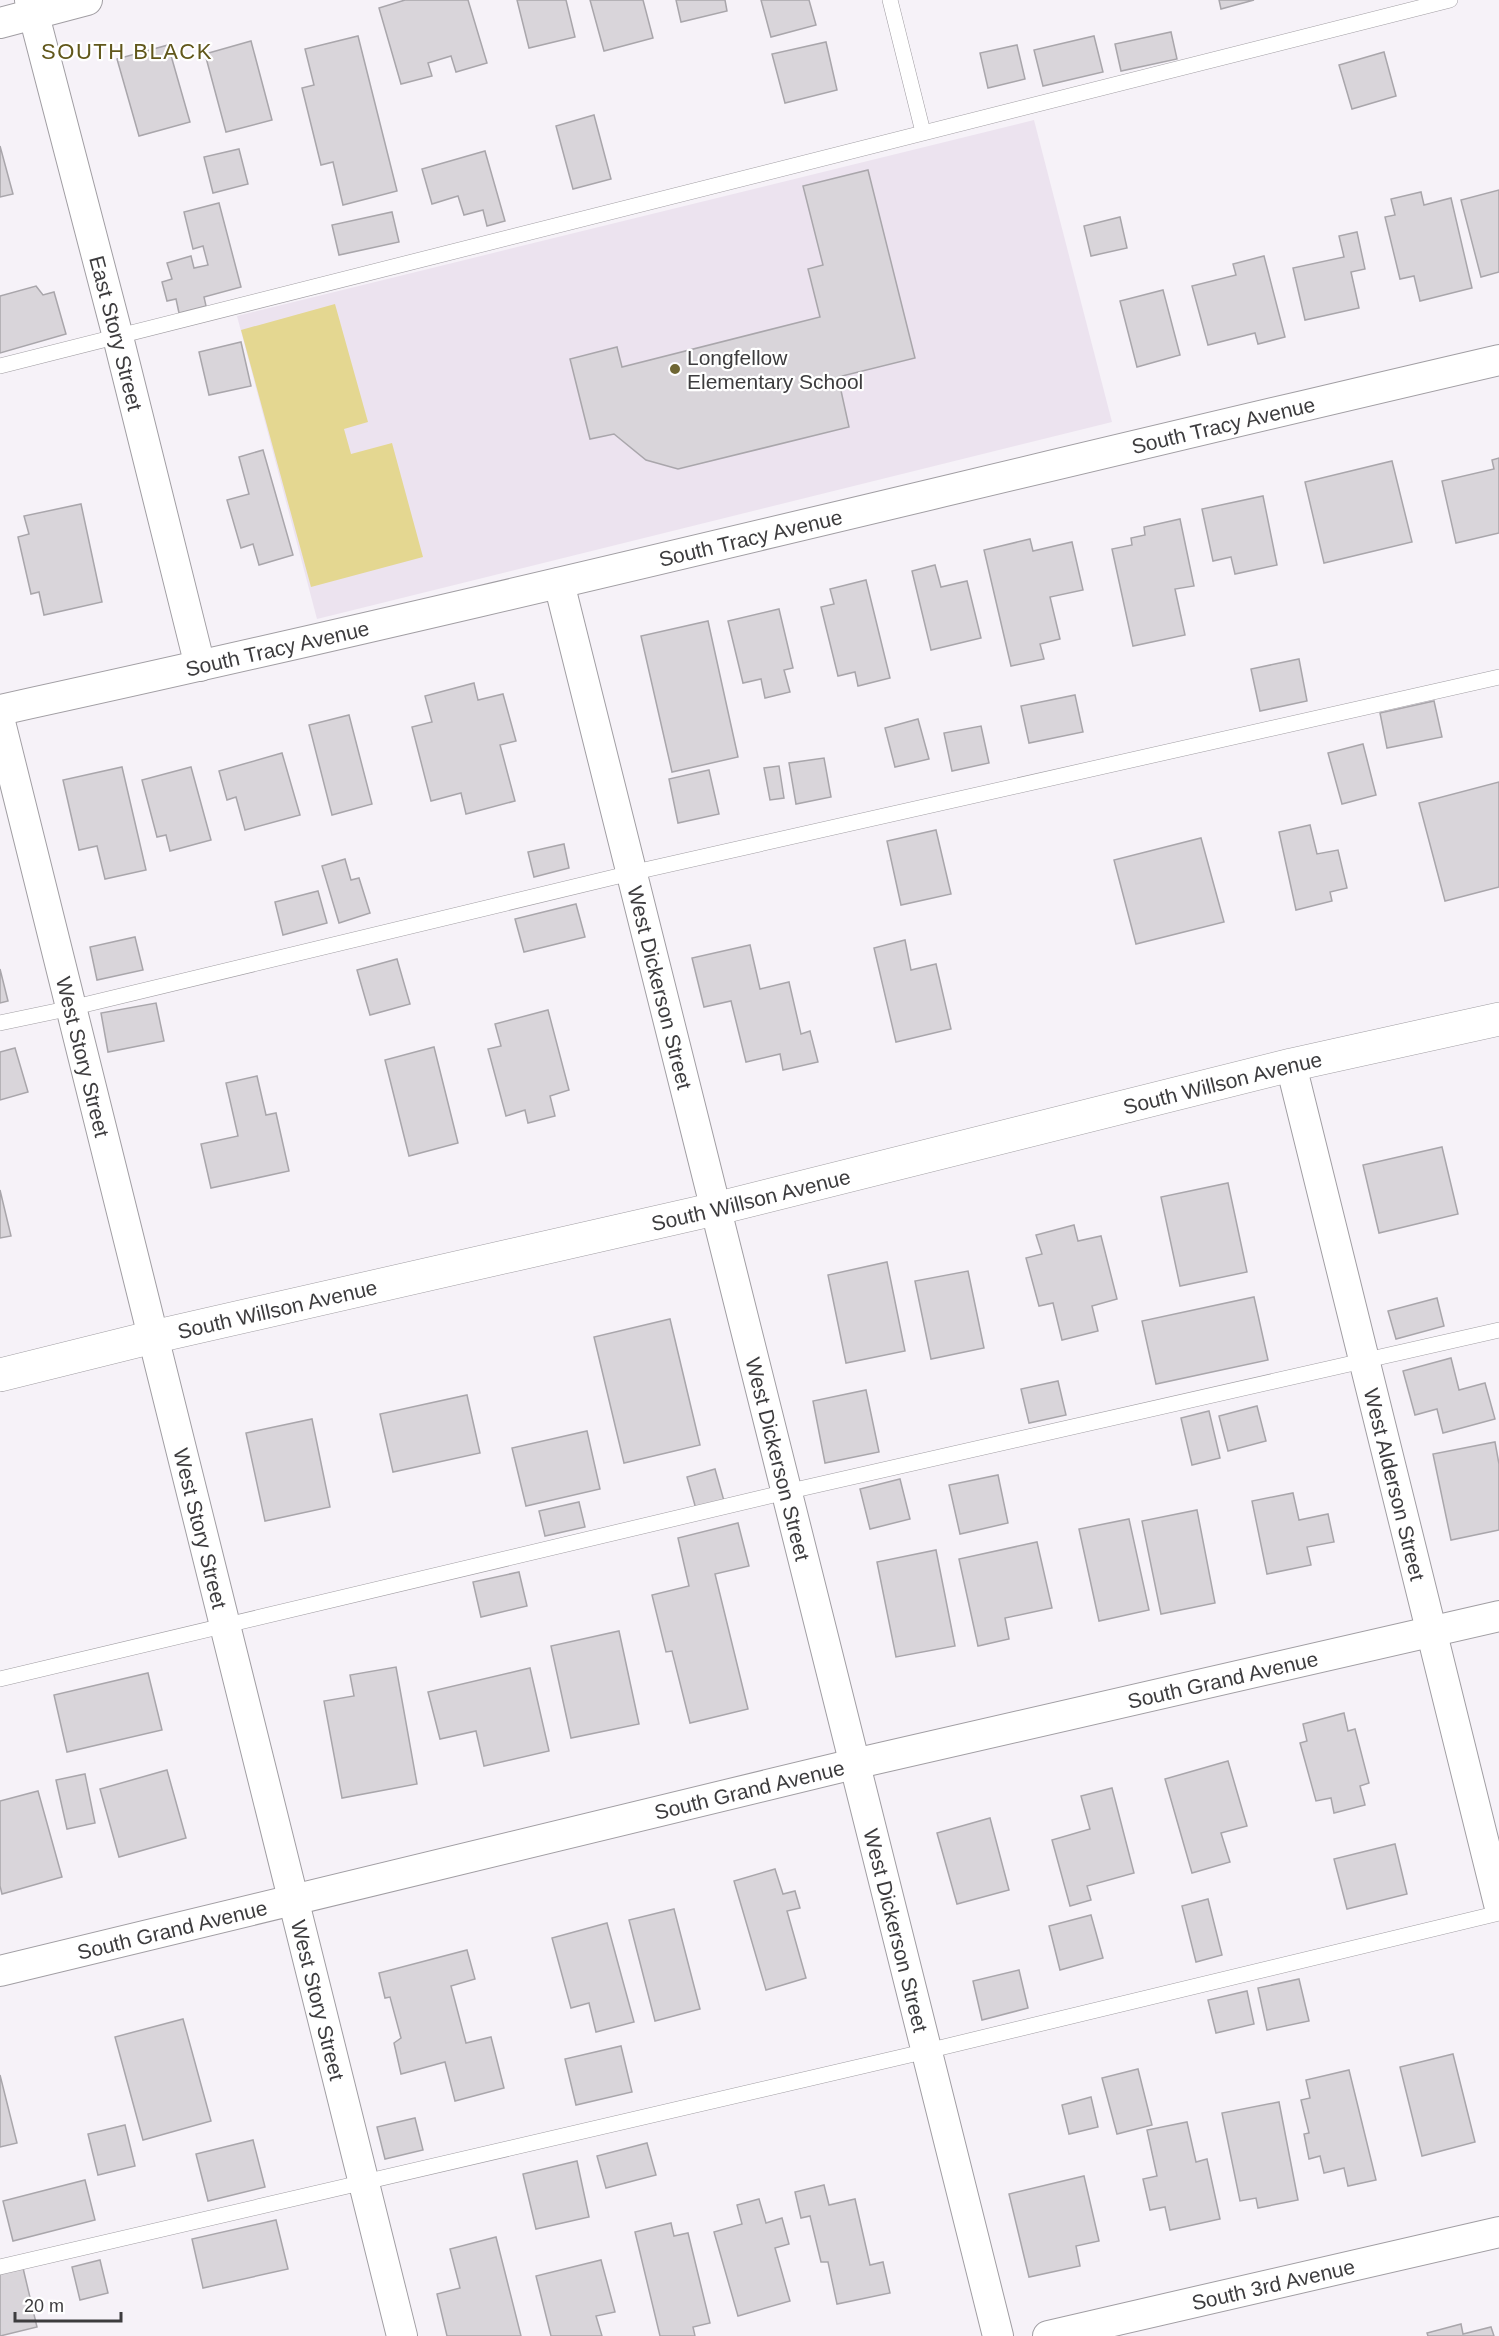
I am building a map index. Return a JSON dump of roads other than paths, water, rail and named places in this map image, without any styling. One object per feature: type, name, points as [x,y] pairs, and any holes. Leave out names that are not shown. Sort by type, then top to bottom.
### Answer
[{"type":"main road","name":"South Willson Avenue","points":[[0,1375],[153,1337],[716,1209],[1291,1065],[1499,1019]]},
{"type":"street","points":[[0,23],[32,7],[87,0]]},
{"type":"street","name":"East Story Street","points":[[32,7],[118,337],[200,666]]},
{"type":"street","name":"South Tracy Avenue","points":[[0,710],[559,583],[1499,360]]},
{"type":"street","name":"West Dickerson Street","points":[[559,583],[998,2336]]},
{"type":"street","name":"West Story Street","points":[[0,722],[402,2336]]},
{"type":"street","name":"West Alderson Street","points":[[1291,1065],[1499,1904]]},
{"type":"street","name":"South Grand Avenue","points":[[0,1971],[854,1764],[1499,1616]]},
{"type":"street","name":"South 3rd Avenue","points":[[1048,2336],[1499,2232]]},
{"type":"lane","points":[[890,0],[923,132]]},
{"type":"lane","points":[[0,366],[249,301],[1450,0]]},
{"type":"lane","points":[[0,1023],[71,1008],[631,873],[1499,677]]},
{"type":"lane","points":[[0,1679],[786,1492],[1499,1330]]},
{"type":"lane","points":[[0,2267],[927,2051],[1499,1913]]},
{"type":"place","name":"Longfellow Elementary School","points":[[675,369]]},
{"type":"district","name":"SOUTH BLACK","points":[[127,51]]}]
